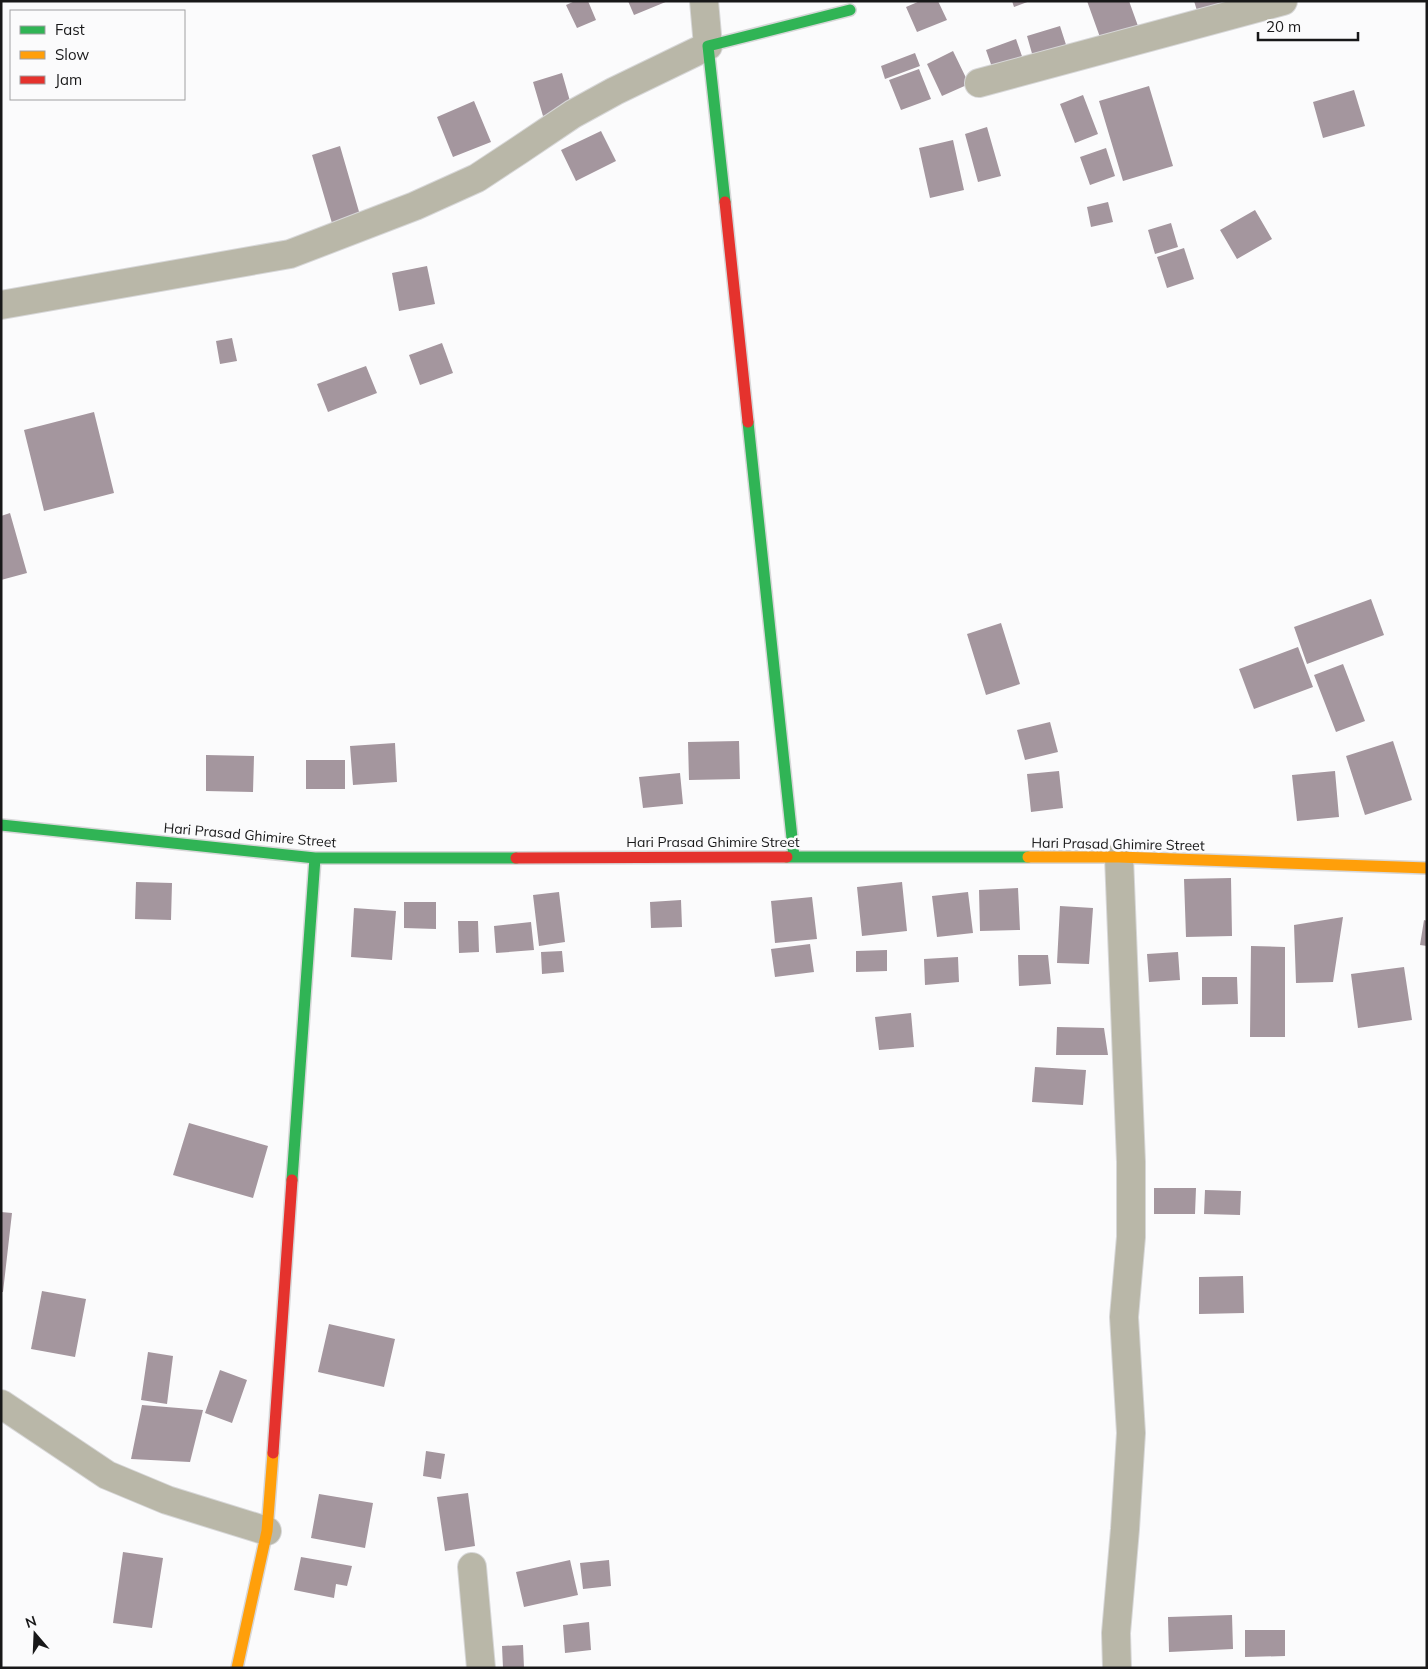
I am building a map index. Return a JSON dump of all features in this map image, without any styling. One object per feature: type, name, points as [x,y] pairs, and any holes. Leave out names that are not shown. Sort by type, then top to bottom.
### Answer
[{"type":"street","points":[[704,1],[794,857]]},
{"type":"street","points":[[979,83],[1283,1]]},
{"type":"street","points":[[1,305],[290,254],[415,206],[477,178],[573,114],[615,91],[708,46],[850,10]]},
{"type":"street","name":"Hari Prasad Ghimire Street","points":[[1,825],[316,858],[1120,857],[1427,868]]},
{"type":"street","points":[[1116,1668],[1116,1633],[1131,1433],[1124,1317],[1131,1237],[1131,1162],[1120,857]]},
{"type":"street","points":[[236,1668],[267,1531],[316,858]]},
{"type":"street","points":[[1,1404],[107,1474],[168,1500],[267,1531]]},
{"type":"street","points":[[472,1567],[481,1668]]},
{"type":"building","points":[[575,1],[588,1],[596,20],[577,28],[566,5]]},
{"type":"building","points":[[628,1],[668,1],[634,15]]},
{"type":"building","points":[[920,1],[938,1],[947,20],[917,32],[906,7]]},
{"type":"building","points":[[1012,1],[1030,1],[1014,7]]},
{"type":"building","points":[[1087,1],[1129,1],[1138,26],[1101,40]]},
{"type":"building","points":[[1194,1],[1236,1],[1199,17]]},
{"type":"building","points":[[1060,26],[1069,54],[1035,64],[1027,36]]},
{"type":"building","points":[[1016,39],[1024,62],[994,73],[986,50]]},
{"type":"building","points":[[953,51],[969,84],[942,96],[927,64]]},
{"type":"building","points":[[915,53],[920,66],[885,79],[881,66]]},
{"type":"building","points":[[919,69],[931,99],[901,110],[889,80]]},
{"type":"building","points":[[562,73],[572,108],[543,116],[533,82]]},
{"type":"building","points":[[1149,86],[1173,166],[1123,181],[1099,101]]},
{"type":"building","points":[[1354,90],[1365,126],[1323,138],[1313,102]]},
{"type":"building","points":[[1083,95],[1098,134],[1075,143],[1060,104]]},
{"type":"building","points":[[474,101],[491,142],[453,157],[437,117]]},
{"type":"building","points":[[987,127],[1001,176],[978,182],[965,134]]},
{"type":"building","points":[[601,131],[616,161],[576,181],[561,150]]},
{"type":"building","points":[[953,140],[964,190],[930,198],[919,148]]},
{"type":"building","points":[[340,146],[362,222],[334,230],[312,155]]},
{"type":"building","points":[[1106,148],[1115,176],[1090,185],[1080,157]]},
{"type":"building","points":[[1108,202],[1113,222],[1091,227],[1087,207]]},
{"type":"building","points":[[1255,210],[1272,239],[1237,259],[1220,230]]},
{"type":"building","points":[[1171,223],[1178,247],[1155,254],[1148,230]]},
{"type":"building","points":[[1184,248],[1194,279],[1167,288],[1157,257]]},
{"type":"building","points":[[427,266],[435,304],[399,311],[392,273]]},
{"type":"building","points":[[232,338],[237,361],[220,364],[216,341]]},
{"type":"building","points":[[442,343],[453,373],[420,385],[409,355]]},
{"type":"building","points":[[366,366],[377,393],[328,412],[317,384]]},
{"type":"building","points":[[94,412],[114,493],[44,511],[24,430]]},
{"type":"building","points":[[10,513],[27,573],[1,580],[1,516]]},
{"type":"building","points":[[1371,599],[1384,635],[1307,664],[1294,627]]},
{"type":"building","points":[[1001,623],[1020,684],[986,695],[967,634]]},
{"type":"building","points":[[1298,647],[1313,687],[1254,709],[1239,669]]},
{"type":"building","points":[[1343,664],[1365,721],[1336,732],[1314,675]]},
{"type":"building","points":[[1050,722],[1058,752],[1025,760],[1017,730]]},
{"type":"building","points":[[739,741],[740,779],[689,780],[688,742]]},
{"type":"building","points":[[1393,741],[1412,800],[1365,815],[1346,756]]},
{"type":"building","points":[[395,743],[397,782],[353,785],[350,746]]},
{"type":"building","points":[[206,755],[254,756],[253,792],[206,791]]},
{"type":"building","points":[[306,760],[345,760],[345,789],[306,789]]},
{"type":"building","points":[[1059,771],[1063,808],[1031,812],[1027,774]]},
{"type":"building","points":[[1335,771],[1339,817],[1297,821],[1292,775]]},
{"type":"building","points":[[680,773],[683,804],[643,808],[639,777]]},
{"type":"building","points":[[1231,878],[1232,936],[1186,937],[1184,879]]},
{"type":"building","points":[[136,882],[172,883],[171,920],[135,919]]},
{"type":"building","points":[[902,882],[907,931],[862,936],[857,887]]},
{"type":"building","points":[[1018,888],[1020,930],[980,931],[979,890]]},
{"type":"building","points":[[559,892],[565,942],[539,946],[533,895]]},
{"type":"building","points":[[968,892],[973,933],[937,937],[932,896]]},
{"type":"building","points":[[812,897],[817,939],[775,943],[771,901]]},
{"type":"building","points":[[681,900],[682,927],[651,928],[650,902]]},
{"type":"building","points":[[404,902],[436,902],[436,929],[404,928]]},
{"type":"building","points":[[1060,906],[1093,908],[1089,964],[1057,963]]},
{"type":"building","points":[[354,908],[396,911],[392,960],[351,957]]},
{"type":"building","points":[[1343,917],[1333,982],[1296,983],[1294,925]]},
{"type":"building","points":[[1424,920],[1427,921],[1427,946],[1420,945]]},
{"type":"building","points":[[458,921],[478,921],[479,952],[459,953]]},
{"type":"building","points":[[531,922],[534,950],[496,953],[494,926]]},
{"type":"building","points":[[810,944],[814,972],[775,977],[771,949]]},
{"type":"building","points":[[1251,946],[1285,947],[1285,1037],[1250,1037]]},
{"type":"building","points":[[887,950],[887,971],[856,972],[856,951]]},
{"type":"building","points":[[562,951],[564,972],[542,974],[541,952]]},
{"type":"building","points":[[1178,952],[1180,980],[1149,982],[1147,954]]},
{"type":"building","points":[[1018,955],[1048,955],[1051,984],[1019,986]]},
{"type":"building","points":[[958,957],[959,982],[925,985],[924,959]]},
{"type":"building","points":[[1404,967],[1412,1020],[1358,1028],[1351,974]]},
{"type":"building","points":[[1202,977],[1237,977],[1238,1004],[1202,1005]]},
{"type":"building","points":[[911,1013],[914,1047],[879,1050],[875,1017]]},
{"type":"building","points":[[1057,1027],[1104,1028],[1108,1055],[1056,1055]]},
{"type":"building","points":[[1035,1067],[1086,1070],[1083,1105],[1032,1102]]},
{"type":"building","points":[[189,1123],[268,1146],[253,1198],[173,1175]]},
{"type":"building","points":[[1154,1188],[1196,1188],[1195,1214],[1154,1214]]},
{"type":"building","points":[[1205,1190],[1241,1191],[1240,1215],[1204,1214]]},
{"type":"building","points":[[1,1212],[12,1213],[3,1292],[1,1292]]},
{"type":"building","points":[[1243,1276],[1244,1313],[1199,1314],[1199,1277]]},
{"type":"building","points":[[42,1291],[86,1299],[75,1357],[31,1349]]},
{"type":"building","points":[[329,1324],[395,1339],[384,1387],[318,1372]]},
{"type":"building","points":[[148,1352],[173,1356],[167,1404],[141,1400]]},
{"type":"building","points":[[220,1370],[247,1380],[232,1423],[205,1413]]},
{"type":"building","points":[[142,1405],[203,1410],[190,1462],[131,1459]]},
{"type":"building","points":[[426,1451],[445,1454],[441,1479],[423,1476]]},
{"type":"building","points":[[468,1493],[475,1546],[445,1551],[437,1497]]},
{"type":"building","points":[[319,1494],[373,1503],[365,1548],[311,1538]]},
{"type":"building","points":[[123,1552],[163,1558],[152,1628],[113,1623]]},
{"type":"building","points":[[301,1557],[352,1566],[347,1586],[336,1584],[334,1598],[294,1590]]},
{"type":"building","points":[[570,1560],[578,1595],[524,1607],[516,1572]]},
{"type":"building","points":[[609,1560],[611,1586],[583,1589],[580,1563]]},
{"type":"building","points":[[1232,1615],[1233,1649],[1169,1652],[1168,1617]]},
{"type":"building","points":[[589,1622],[591,1650],[565,1653],[563,1625]]},
{"type":"building","points":[[1245,1630],[1285,1630],[1285,1656],[1245,1657]]},
{"type":"building","points":[[523,1645],[524,1668],[503,1668],[502,1646]]},
{"type":"traffic: fast","points":[[725,202],[708,46],[850,10]]},
{"type":"traffic: fast","points":[[748,422],[794,857]]},
{"type":"traffic: fast","points":[[1,825],[315,858],[516,858]]},
{"type":"traffic: fast","points":[[787,857],[1028,857]]},
{"type":"traffic: fast","points":[[292,1180],[315,858]]},
{"type":"traffic: slow","points":[[1028,857],[1119,857],[1427,868]]},
{"type":"traffic: slow","points":[[237,1668],[267,1531],[273,1453]]},
{"type":"traffic: jam","points":[[725,202],[748,422]]},
{"type":"traffic: jam","points":[[516,858],[787,857]]},
{"type":"traffic: jam","points":[[273,1453],[292,1180]]}]
